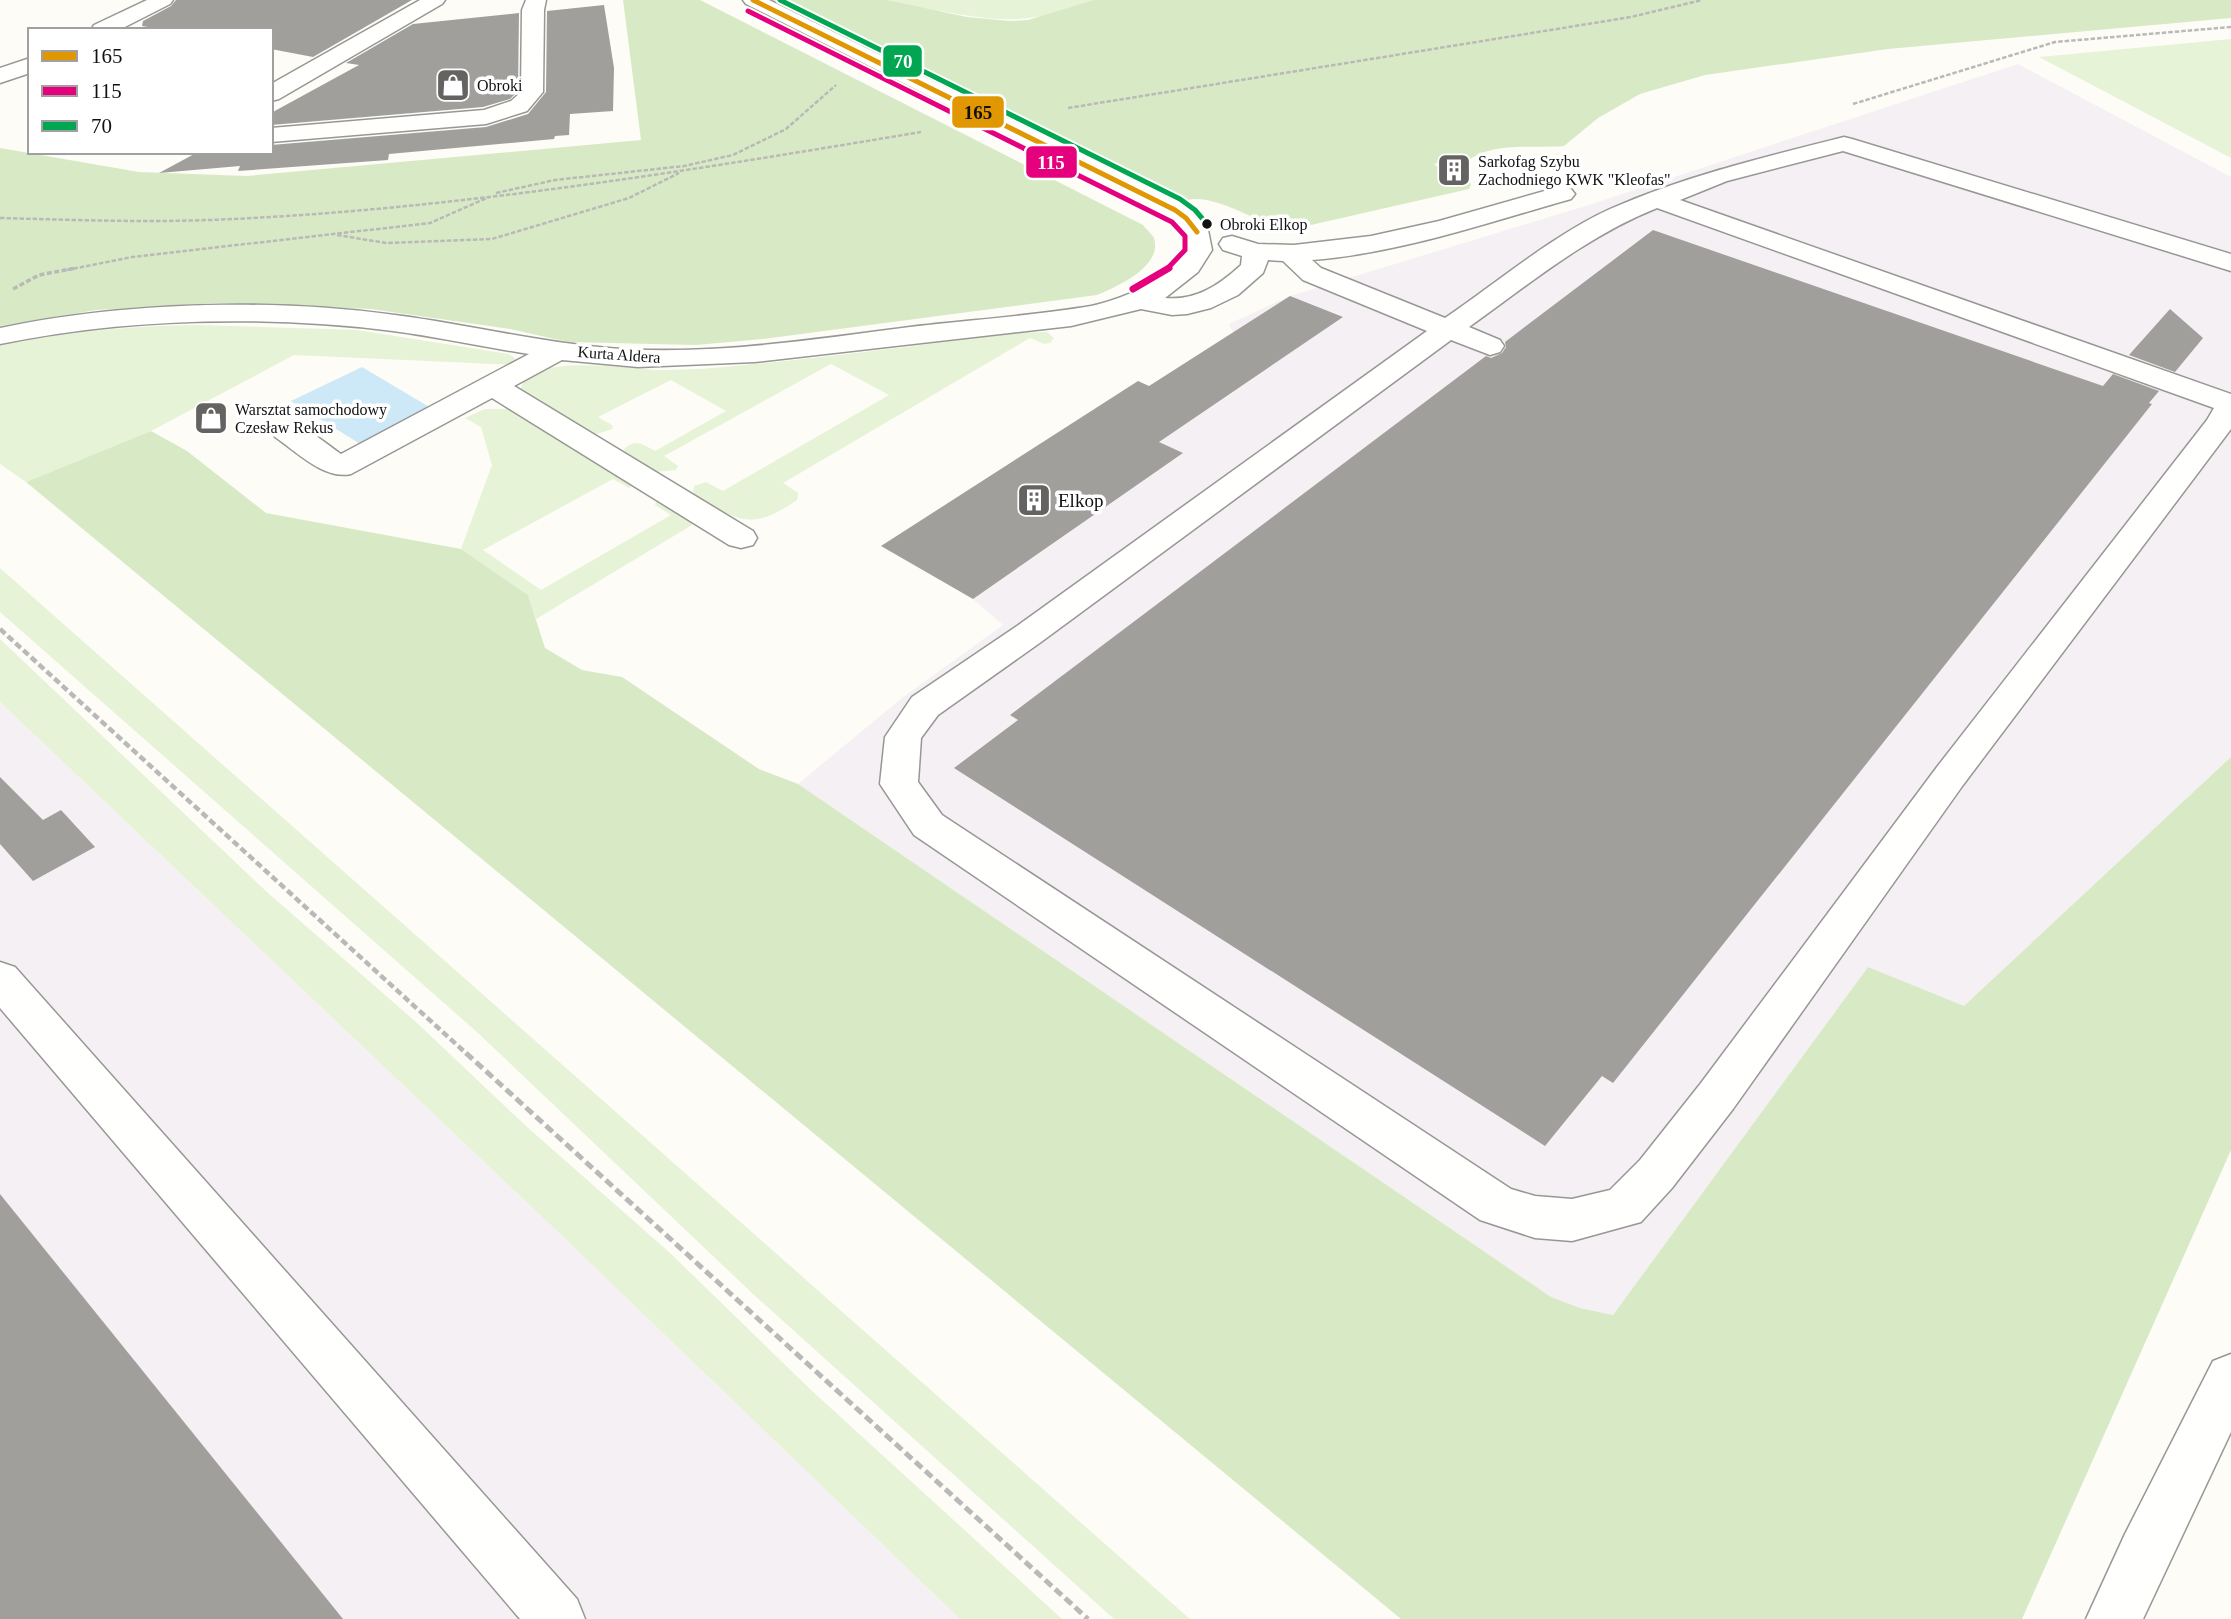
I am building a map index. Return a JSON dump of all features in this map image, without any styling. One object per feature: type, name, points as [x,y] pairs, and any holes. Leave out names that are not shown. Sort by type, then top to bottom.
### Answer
[{"type":"street","points":[[106,28],[163,0]]},
{"type":"street","points":[[273,93],[435,0]]},
{"type":"street","points":[[273,135],[486,117],[518,106],[530,99],[532,92],[533,10],[536,0]]},
{"type":"street","points":[[753,0],[1175,210],[1186,218],[1197,232],[1255,252],[1292,255],[1400,238],[1562,194]]},
{"type":"street","points":[[0,76],[28,66]]},
{"type":"street","points":[[1657,200],[2231,403],[2221,422],[1950,776],[1657,1174],[1625,1207],[1572,1220],[1535,1217],[1497,1205],[928,825],[899,784],[903,737],[925,706],[1029,634],[1360,391],[1577,238],[1617,215],[1718,176],[1844,144],[2231,264]]},
{"type":"street","name":"Kurta Aldera","points":[[0,336],[115,317],[278,315],[393,322],[559,350],[634,358],[741,354],[1086,314],[1139,300],[1169,282],[1195,258],[1200,247],[1197,232]]},
{"type":"street","points":[[1139,300],[1179,309],[1195,306],[1240,280],[1254,267],[1255,252]]},
{"type":"street","points":[[1292,255],[1312,274],[1490,346]]},
{"type":"street","points":[[286,431],[340,467],[559,350]]},
{"type":"street","points":[[492,385],[741,538]]},
{"type":"street","points":[[0,979],[557,1619]]},
{"type":"street","points":[[2114,1619],[2231,1378]]},
{"type":"path","points":[[0,218],[120,222],[297,217],[682,171],[1631,18],[1702,0]]},
{"type":"path","points":[[1847,106],[2055,42],[2231,27]]},
{"type":"path","points":[[10,291],[39,275],[119,259],[430,223],[505,189],[555,180],[647,172],[697,163],[739,151],[776,135],[842,80]]},
{"type":"path","points":[[329,233],[386,243],[492,239],[629,198],[674,178],[697,163]]},
{"type":"path","points":[[0,629],[1088,1619]]},
{"type":"shaded area","points":[[2018,64],[2231,177],[2231,757],[1964,1007],[1868,967],[1613,1315],[1580,1308],[1551,1297],[798,784],[902,698],[1003,625],[973,599],[1182,454],[1159,442],[1239,345],[1229,324],[1290,296],[1592,204]]},
{"type":"shaded area","points":[[0,702],[559,1233],[960,1619],[0,1619]]},
{"type":"green space","points":[[623,0],[700,0],[1143,225],[1154,238],[1155,248],[1145,267],[1115,287],[1097,295],[763,339],[696,345],[568,342],[510,329],[371,309],[214,303],[96,310],[0,326],[0,148],[139,172],[247,176],[641,140]]},
{"type":"green space","points":[[773,0],[887,0],[967,17],[1010,21],[1028,20],[1094,0],[2231,0],[2231,18],[1888,49],[1705,75],[1640,94],[1598,118],[1564,146],[1510,147],[1484,152],[1462,166],[1452,160],[1434,164],[1452,178],[1465,174],[1471,185],[1469,189],[1289,230],[1278,229],[1218,203],[1194,199],[1185,201]]},
{"type":"green space","points":[[887,0],[1094,0],[1053,14],[1001,19],[920,8]]},
{"type":"green space","points":[[2231,39],[2231,158],[2039,57]]},
{"type":"green space","points":[[199,325],[357,330],[509,354],[517,360],[517,365],[294,355],[151,431],[26,482],[0,464],[0,346],[99,330]]},
{"type":"green space","points":[[1047,332],[1054,338],[1050,343],[1044,344],[1030,338],[783,483],[798,493],[797,500],[781,510],[756,519],[745,519],[722,511],[693,494],[694,486],[706,482],[723,491],[889,395],[831,364],[664,456],[678,466],[676,470],[655,472],[625,454],[624,449],[636,443],[655,451],[726,411],[671,380],[598,417],[612,425],[613,429],[593,435],[521,392],[526,379],[538,371],[557,367],[579,365],[657,370],[705,369],[1018,333]]},
{"type":"green space","points":[[485,409],[507,409],[634,485],[629,488],[613,479],[483,550],[541,590],[671,515],[655,505],[656,502],[660,501],[691,520],[692,525],[536,619],[528,595],[461,549],[492,465],[481,427],[465,418]]},
{"type":"green space","points":[[151,431],[187,451],[266,513],[461,549],[528,595],[545,648],[582,670],[622,677],[759,769],[798,784],[1551,1297],[1580,1308],[1613,1315],[1868,967],[1964,1006],[2231,757],[2231,1150],[2022,1619],[1401,1619],[26,482]]},
{"type":"green space","points":[[0,568],[1190,1619],[1114,1619],[753,1294],[478,1033],[0,612]]},
{"type":"green space","points":[[0,639],[268,893],[416,1022],[527,1127],[669,1252],[811,1390],[1062,1619],[960,1619],[559,1233],[0,702]]},
{"type":"water","points":[[362,367],[436,411],[365,447],[291,401]]},
{"type":"building","points":[[176,0],[412,0],[313,57],[273,49],[273,28],[142,26],[143,21],[171,6]]},
{"type":"building","points":[[604,5],[614,68],[613,111],[570,114],[569,135],[555,136],[554,139],[389,154],[388,160],[238,171],[240,166],[159,173],[194,154],[273,154],[273,145],[486,127],[528,114],[546,92],[547,11]]},
{"type":"building","points":[[519,13],[518,91],[510,99],[483,107],[273,125],[273,112],[359,65],[346,63],[413,24]]},
{"type":"building","points":[[1653,230],[2103,386],[2113,374],[2159,391],[2149,403],[2152,404],[1613,1083],[1602,1076],[1545,1146],[954,768],[1018,720],[1010,715],[1486,356],[1491,358],[1502,353],[1506,347],[1505,342]]},
{"type":"building","name":"Elkop","points":[[1290,296],[1343,317],[1159,442],[1183,453],[973,599],[881,546],[1138,381],[1149,386]]},
{"type":"building","points":[[2170,309],[2203,338],[2175,372],[2129,355]]},
{"type":"building","points":[[0,777],[43,820],[61,810],[95,847],[33,881],[0,844]]},
{"type":"building","points":[[0,1194],[343,1619],[0,1619]]},
{"type":"transit line","name":"165","points":[[753,0],[1175,210],[1186,218],[1197,232]]},
{"type":"transit line","name":"70","points":[[780,0],[1180,199],[1195,210],[1207,224]]},
{"type":"transit line","name":"115","points":[[748,11],[1172,222],[1185,236],[1185,250],[1170,267],[1133,289]]},
{"type":"place","name":"Obroki","points":[[453,85]]},
{"type":"place","name":"Sarkofag Szybu Zachodniego KWK \"Kleofas\"","points":[[1454,170]]},
{"type":"place","name":"Obroki Elkop","points":[[1207,224]]},
{"type":"place","name":"Warsztat samochodowy Czesław Rekus","points":[[211,418]]},
{"type":"place","name":"Elkop","points":[[1034,500]]}]
